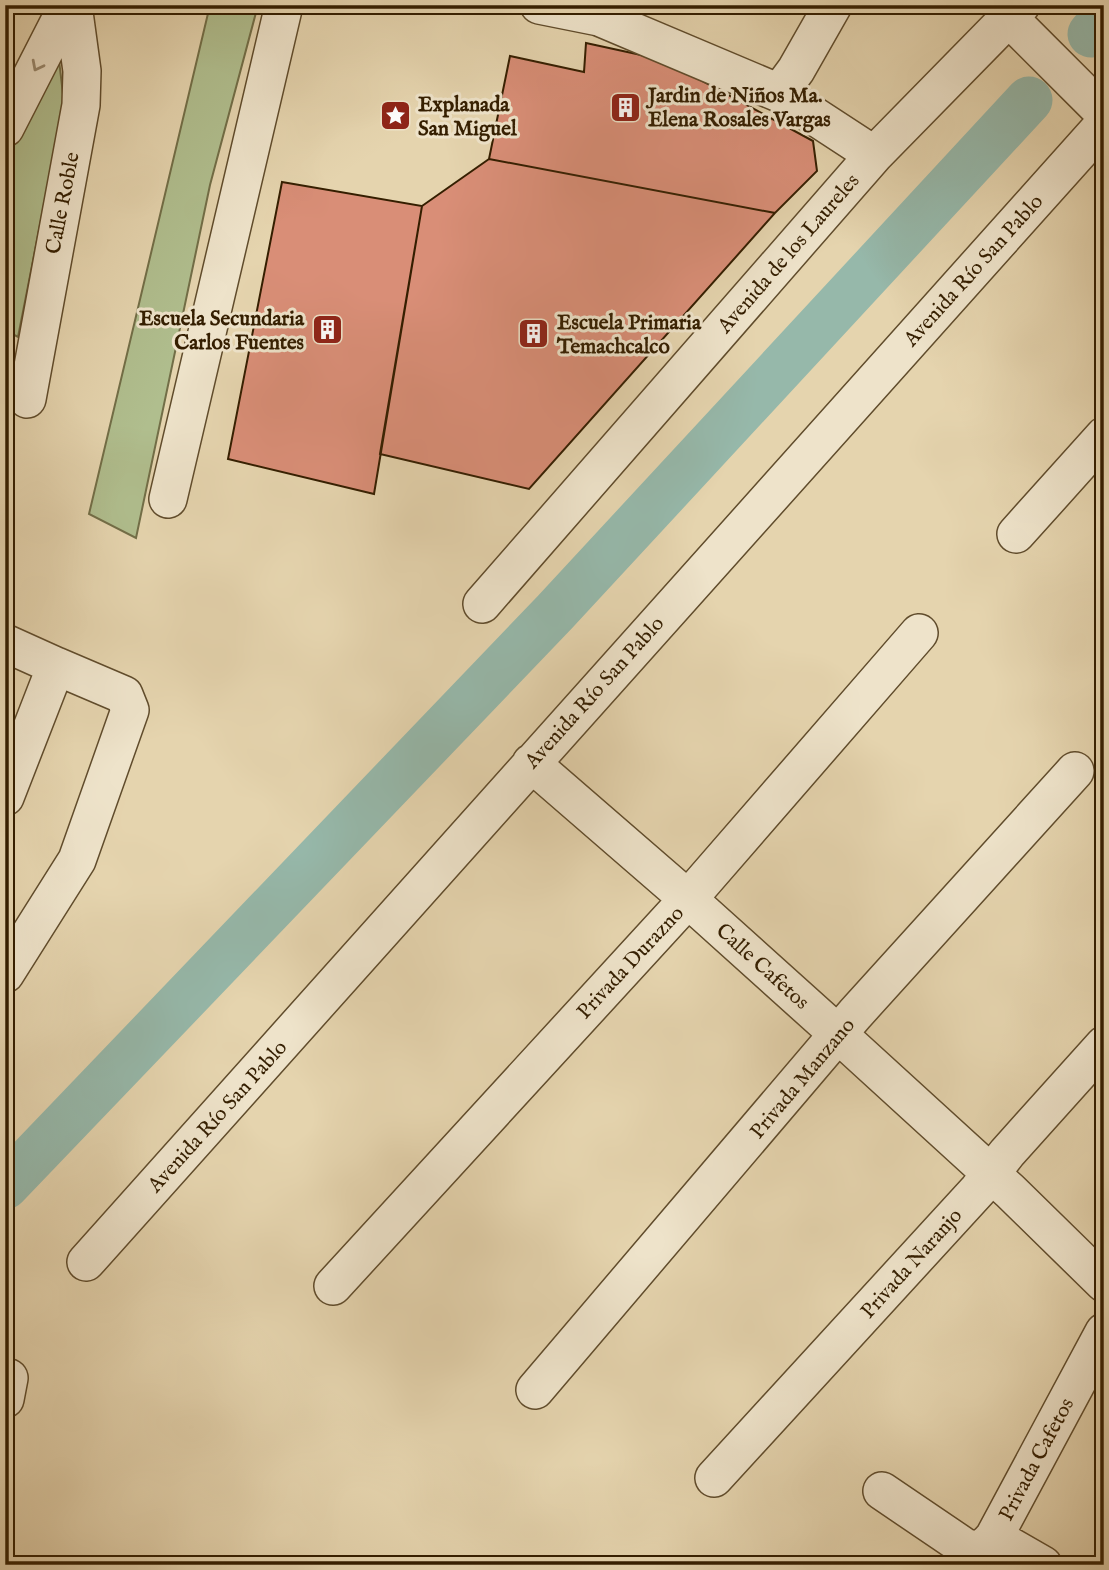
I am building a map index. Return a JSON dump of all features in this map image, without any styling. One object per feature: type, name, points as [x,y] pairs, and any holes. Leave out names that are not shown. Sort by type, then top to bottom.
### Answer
[{"type":"street","points":[[5,128],[71,5]]},
{"type":"street","name":"Calle Roble","points":[[27,399],[19,350],[81,105],[82,71],[71,5]]},
{"type":"street","points":[[167,499],[284,5]]},
{"type":"street","points":[[539,5],[602,11],[779,93],[874,155]]},
{"type":"street","points":[[779,93],[796,70],[833,5]]},
{"type":"street","points":[[1015,12],[1104,113]]},
{"type":"street","name":"Avenida de los Laureles","points":[[482,604],[874,155],[1015,12]]},
{"type":"street","name":"Avenida Río San Pablo","points":[[86,1262],[1104,124]]},
{"type":"street","points":[[1016,534],[1104,436]]},
{"type":"street","name":"Privada Durazno","points":[[333,1286],[688,899],[919,633]]},
{"type":"street","points":[[5,643],[124,695],[130,710],[77,860],[5,974]]},
{"type":"street","points":[[5,797],[56,666]]},
{"type":"street","name":"Calle Cafetos","points":[[531,762],[688,899],[991,1173]]},
{"type":"street","name":"Privada Manzano","points":[[535,1391],[838,1034],[1075,771]]},
{"type":"street","name":"Privada Naranjo","points":[[714,1478],[1104,1045]]},
{"type":"street","points":[[991,1173],[1104,1283]]},
{"type":"street","name":"Privada Cafetos","points":[[989,1542],[1104,1332]]},
{"type":"street","points":[[882,1491],[966,1548],[976,1550],[989,1542],[1044,1565]]},
{"type":"green space","points":[[210,5],[258,5],[210,185],[136,538],[89,514]]},
{"type":"green space","points":[[57,43],[64,103],[18,337],[5,330],[5,149]]},
{"type":"building","name":"Jardin de Niños Ma. Elena Rosales Vargas","points":[[586,43],[664,60],[813,141],[817,171],[775,213],[489,159],[510,56],[584,72]]},
{"type":"building","name":"Escuela Primaria Temachcalco","points":[[489,159],[775,213],[529,489],[380,454],[422,206]]},
{"type":"building","name":"Escuela Secundaria Carlos Fuentes","points":[[282,182],[422,206],[374,494],[228,459]]},
{"type":"waterway","points":[[1091,34],[1104,19]]},
{"type":"waterway","points":[[5,1186],[555,612],[1029,100]]},
{"type":"place","name":"Jardin de Niños Ma. Elena Rosales Vargas","points":[[625,107]]},
{"type":"place","name":"Explanada San Miguel","points":[[395,116]]},
{"type":"place","name":"Escuela Secundaria Carlos Fuentes","points":[[327,330]]},
{"type":"place","name":"Escuela Primaria Temachcalco","points":[[534,334]]}]
